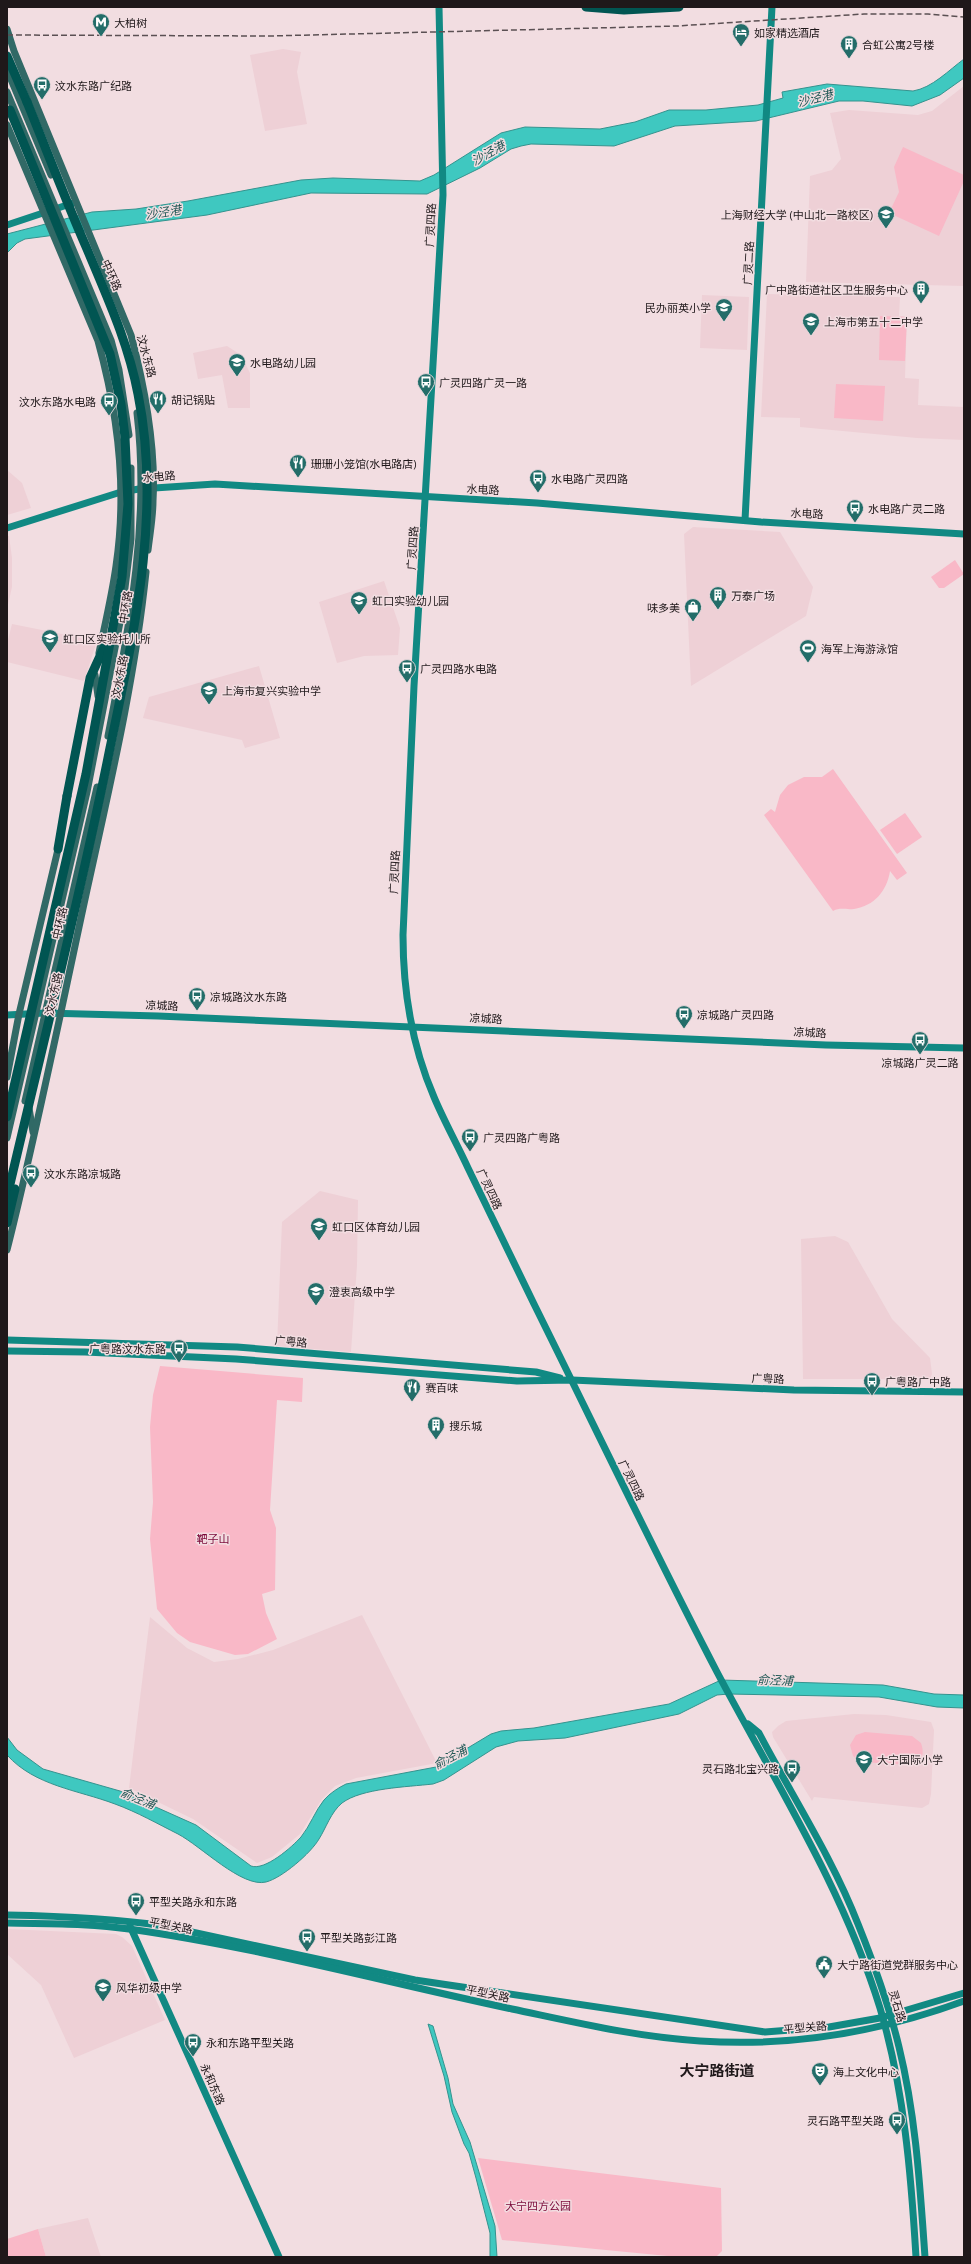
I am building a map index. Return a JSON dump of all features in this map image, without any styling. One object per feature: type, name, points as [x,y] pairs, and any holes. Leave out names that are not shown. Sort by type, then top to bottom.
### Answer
[{"type":"highway","points":[[586,7],[624,10],[679,7]]},
{"type":"highway","name":"中环路","points":[[7,1197],[88,851],[133,634],[141,583],[146,536],[145,444],[139,401],[124,340],[10,54]]},
{"type":"highway","name":"中环路","points":[[7,104],[102,331],[116,376],[125,437],[128,504],[122,570],[86,774],[7,1117]]},
{"type":"highway","points":[[58,849],[66,796],[90,678],[113,626]]},
{"type":"highway","points":[[7,1223],[34,1104],[38,1066]]},
{"type":"main road","name":"广灵四路","points":[[439,7],[443,190],[414,686],[402,935],[404,976],[412,1026],[434,1097],[646,1532],[737,1709]]},
{"type":"main road","name":"广灵二路","points":[[746,520],[772,7]]},
{"type":"main road","name":"汶水东路","points":[[7,28],[10,54]]},
{"type":"main road","name":"汶水东路","points":[[7,42],[10,54],[62,166],[131,335],[142,376],[150,438],[153,488],[142,615],[130,680],[94,860],[34,1136],[7,1250]]},
{"type":"main road","name":"汶水东路","points":[[7,70],[122,346],[132,383],[141,450],[142,488],[141,525],[135,588],[111,719],[87,835],[7,1177]]},
{"type":"main road","name":"汶水东路","points":[[7,92],[104,320],[119,370],[127,416],[132,490],[128,572],[102,717],[37,1013],[7,1138]]},
{"type":"main road","points":[[7,125],[56,240],[101,353],[115,415],[121,492],[116,567],[95,675],[7,1077]]},
{"type":"main road","points":[[42,153],[62,166]]},
{"type":"main road","points":[[30,180],[35,156]]},
{"type":"main road","points":[[7,225],[77,202]]},
{"type":"main road","points":[[122,346],[138,361]]},
{"type":"main road","points":[[101,353],[119,370]]},
{"type":"main road","name":"水电路","points":[[7,528],[121,492],[142,488],[215,484],[426,498],[537,503],[746,520],[964,534]]},
{"type":"main road","points":[[110,595],[128,572]]},
{"type":"main road","points":[[95,675],[102,717]]},
{"type":"main road","points":[[111,719],[130,680]]},
{"type":"main road","points":[[87,835],[94,860]]},
{"type":"main road","name":"凉城路","points":[[7,1015],[60,1013],[412,1026],[826,1045],[964,1048]]},
{"type":"main road","points":[[7,1110],[17,1094]]},
{"type":"main road","points":[[27,1094],[34,1136]]},
{"type":"main road","points":[[7,1226],[16,1216]]},
{"type":"main road","name":"广粤路","points":[[7,1340],[237,1347],[536,1372],[572,1380]]},
{"type":"main road","name":"广粤路","points":[[7,1351],[177,1356],[517,1381],[572,1380],[786,1390],[964,1392]]},
{"type":"main road","name":"灵石路","points":[[737,1709],[745,1721],[835,1892],[854,1936],[882,2017],[900,2095],[908,2146],[916,2257]]},
{"type":"main road","name":"灵石路","points":[[745,1721],[759,1733],[843,1890],[872,1960],[890,2015],[909,2097],[915,2140],[925,2257]]},
{"type":"main road","name":"平型关路","points":[[7,1915],[128,1920],[164,1926],[415,1980],[765,2032],[829,2027],[882,2017],[964,1993]]},
{"type":"main road","name":"永和东路","points":[[128,1920],[279,2257]]},
{"type":"main road","name":"平型关路","points":[[7,1923],[60,1924],[131,1929],[303,1962],[611,2030],[701,2041],[772,2040],[833,2035],[892,2023],[964,2001]]},
{"type":"shaded area","points":[[283,49],[301,52],[297,72],[307,124],[265,131],[250,55]]},
{"type":"shaded area","name":"上海财经大学 (中山北一路校区)","points":[[964,86],[964,286],[806,282],[810,176],[832,170],[841,159],[830,113],[849,110],[918,115],[932,111]]},
{"type":"shaded area","name":"上海市第五十二中学","points":[[767,294],[900,297],[899,316],[907,316],[905,378],[919,379],[918,405],[964,407],[964,440],[917,438],[800,427],[800,418],[761,417]]},
{"type":"shaded area","name":"民办丽英小学","points":[[702,295],[749,297],[747,350],[700,348]]},
{"type":"shaded area","name":"水电路幼儿园","points":[[227,346],[241,355],[250,373],[250,408],[228,408],[222,375],[198,379],[193,353]]},
{"type":"shaded area","points":[[7,470],[22,483],[31,508],[7,515]]},
{"type":"shaded area","name":"万泰广场","points":[[693,527],[780,532],[813,587],[806,616],[691,686],[684,534]]},
{"type":"shaded area","points":[[7,536],[9,536],[12,558],[12,587],[7,609]]},
{"type":"shaded area","name":"虹口实验幼儿园","points":[[384,581],[400,628],[398,655],[364,656],[337,663],[319,602]]},
{"type":"shaded area","name":"虹口区实验托儿所","points":[[12,624],[97,641],[84,681],[7,662],[7,644]]},
{"type":"shaded area","name":"上海市复兴实验中学","points":[[259,666],[280,738],[245,748],[242,740],[143,718],[149,697]]},
{"type":"shaded area","points":[[320,1191],[358,1200],[357,1265],[351,1352],[277,1346],[282,1222]]},
{"type":"shaded area","points":[[835,1236],[848,1242],[892,1319],[930,1358],[932,1374],[930,1379],[803,1379],[801,1239]]},
{"type":"shaded area","points":[[362,1615],[437,1763],[356,1778],[335,1786],[322,1799],[300,1834],[272,1857],[257,1863],[193,1819],[129,1788],[150,1617],[187,1648],[214,1662],[238,1659],[273,1650]]},
{"type":"shaded area","name":"大宁国际小学","points":[[854,1714],[886,1715],[931,1722],[934,1730],[931,1794],[929,1804],[922,1808],[814,1797],[812,1801],[773,1737],[772,1732],[786,1721]]},
{"type":"shaded area","name":"风华初级中学","points":[[7,1929],[116,1934],[122,1937],[132,1946],[165,2020],[74,2058],[41,1985],[7,1954]]},
{"type":"shaded area","points":[[88,2218],[101,2257],[46,2257],[38,2229]]},
{"type":"green space","points":[[903,147],[964,175],[964,181],[939,236],[889,213],[899,192],[894,167]]},
{"type":"green space","points":[[880,316],[907,317],[905,361],[879,360]]},
{"type":"green space","points":[[836,384],[885,386],[883,421],[834,418]]},
{"type":"green space","points":[[955,560],[964,574],[944,588],[939,588],[931,577]]},
{"type":"green space","points":[[833,769],[907,873],[897,880],[890,871],[883,891],[868,905],[854,909],[841,909],[833,911],[764,815],[771,809],[775,812],[780,795],[788,785],[804,777],[822,777]]},
{"type":"green space","points":[[905,813],[922,837],[897,854],[880,830]]},
{"type":"green space","name":"靶子山","points":[[160,1366],[303,1378],[302,1402],[277,1400],[270,1510],[276,1528],[275,1590],[262,1594],[266,1613],[277,1639],[248,1654],[235,1655],[190,1642],[177,1633],[157,1609],[150,1539],[153,1502],[150,1427],[153,1395]]},
{"type":"green space","points":[[865,1732],[912,1736],[921,1743],[923,1751],[922,1757],[918,1761],[907,1764],[874,1763],[857,1759],[853,1756],[850,1745],[856,1735]]},
{"type":"green space","name":"大宁四方公园","points":[[478,2158],[721,2188],[722,2251],[716,2257],[678,2257],[502,2240]]},
{"type":"green space","points":[[38,2229],[46,2257],[7,2257],[7,2239]]},
{"type":"water","name":"沙泾港","points":[[964,59],[964,78],[940,95],[912,106],[863,101],[839,101],[756,121],[675,126],[614,146],[531,144],[511,149],[480,168],[427,194],[311,193],[207,215],[25,239],[17,243],[7,253],[7,234],[92,212],[136,209],[301,180],[333,178],[420,181],[434,175],[501,133],[525,127],[600,129],[635,122],[669,110],[706,110],[758,105],[783,98],[782,92],[827,84],[913,91],[934,82]]},
{"type":"water","points":[[721,1680],[883,1685],[934,1694],[964,1695],[964,1708],[937,1707],[879,1697],[729,1694],[717,1695],[679,1714],[565,1738],[518,1741],[496,1747],[444,1780],[433,1784],[373,1791],[361,1794],[342,1803],[329,1820],[319,1839],[310,1851],[280,1876],[266,1882],[256,1882],[245,1879],[222,1865],[178,1834],[147,1818],[115,1804],[58,1786],[30,1774],[7,1755],[7,1737],[17,1750],[43,1769],[120,1791],[196,1825],[251,1866],[257,1867],[271,1862],[301,1837],[324,1800],[334,1791],[346,1784],[436,1767],[491,1734],[501,1731],[534,1728],[669,1704]]},
{"type":"water","points":[[428,2024],[433,2026],[448,2078],[453,2104],[470,2142],[495,2226],[497,2257],[490,2257],[490,2233],[476,2178],[469,2153],[452,2112],[444,2076]]},
{"type":"railway","points":[[7,35],[269,36],[677,26],[864,14],[928,14],[964,17]]},
{"type":"place","name":"大柏树","points":[[101,37]]},
{"type":"place","name":"如家精选酒店","points":[[741,47]]},
{"type":"place","name":"合虹公寓2号楼","points":[[849,59]]},
{"type":"place","name":"汶水东路广纪路","points":[[42,100]]},
{"type":"place","name":"上海财经大学 (中山北一路校区)","points":[[886,229]]},
{"type":"place","name":"广中路街道社区卫生服务中心","points":[[921,304]]},
{"type":"place","name":"民办丽英小学","points":[[724,322]]},
{"type":"place","name":"上海市第五十二中学","points":[[811,336]]},
{"type":"place","name":"水电路幼儿园","points":[[237,377]]},
{"type":"place","name":"广灵四路广灵一路","points":[[426,397]]},
{"type":"place","name":"胡记锅贴","points":[[158,414]]},
{"type":"place","name":"汶水东路水电路","points":[[109,416]]},
{"type":"place","name":"珊珊小笼馆(水电路店)","points":[[298,478]]},
{"type":"place","name":"水电路广灵四路","points":[[538,493]]},
{"type":"place","name":"水电路广灵二路","points":[[855,523]]},
{"type":"place","name":"万泰广场","points":[[718,610]]},
{"type":"place","name":"虹口实验幼儿园","points":[[359,615]]},
{"type":"place","name":"味多美","points":[[693,622]]},
{"type":"place","name":"虹口区实验托儿所","points":[[50,653]]},
{"type":"place","name":"海军上海游泳馆","points":[[808,663]]},
{"type":"place","name":"广灵四路水电路","points":[[407,683]]},
{"type":"place","name":"上海市复兴实验中学","points":[[209,705]]},
{"type":"place","name":"凉城路汶水东路","points":[[197,1011]]},
{"type":"place","name":"凉城路广灵四路","points":[[684,1029]]},
{"type":"place","name":"凉城路广灵二路","points":[[920,1055]]},
{"type":"place","name":"广灵四路广粤路","points":[[470,1152]]},
{"type":"place","name":"汶水东路凉城路","points":[[31,1188]]},
{"type":"place","name":"虹口区体育幼儿园","points":[[319,1241]]},
{"type":"place","name":"澄衷高级中学","points":[[316,1306]]},
{"type":"place","name":"广粤路汶水东路","points":[[179,1363]]},
{"type":"place","name":"广粤路广中路","points":[[872,1396]]},
{"type":"place","name":"赛百味","points":[[412,1402]]},
{"type":"place","name":"搜乐城","points":[[436,1440]]},
{"type":"place","name":"大宁国际小学","points":[[864,1774]]},
{"type":"place","name":"灵石路北宝兴路","points":[[792,1783]]},
{"type":"place","name":"平型关路永和东路","points":[[136,1916]]},
{"type":"place","name":"平型关路彭江路","points":[[307,1952]]},
{"type":"place","name":"大宁路街道党群服务中心","points":[[824,1979]]},
{"type":"place","name":"风华初级中学","points":[[103,2002]]},
{"type":"place","name":"永和东路平型关路","points":[[193,2057]]},
{"type":"place","name":"海上文化中心","points":[[820,2086]]},
{"type":"place","name":"灵石路平型关路","points":[[897,2135]]},
{"type":"district","name":"大宁路街道","points":[[717,2070]]},
{"type":"water label","name":"俞泾浦","points":[[775,1680]]},
{"type":"water label","name":"俞泾浦","points":[[450,1757]]},
{"type":"water label","name":"俞泾浦","points":[[138,1798]]}]
